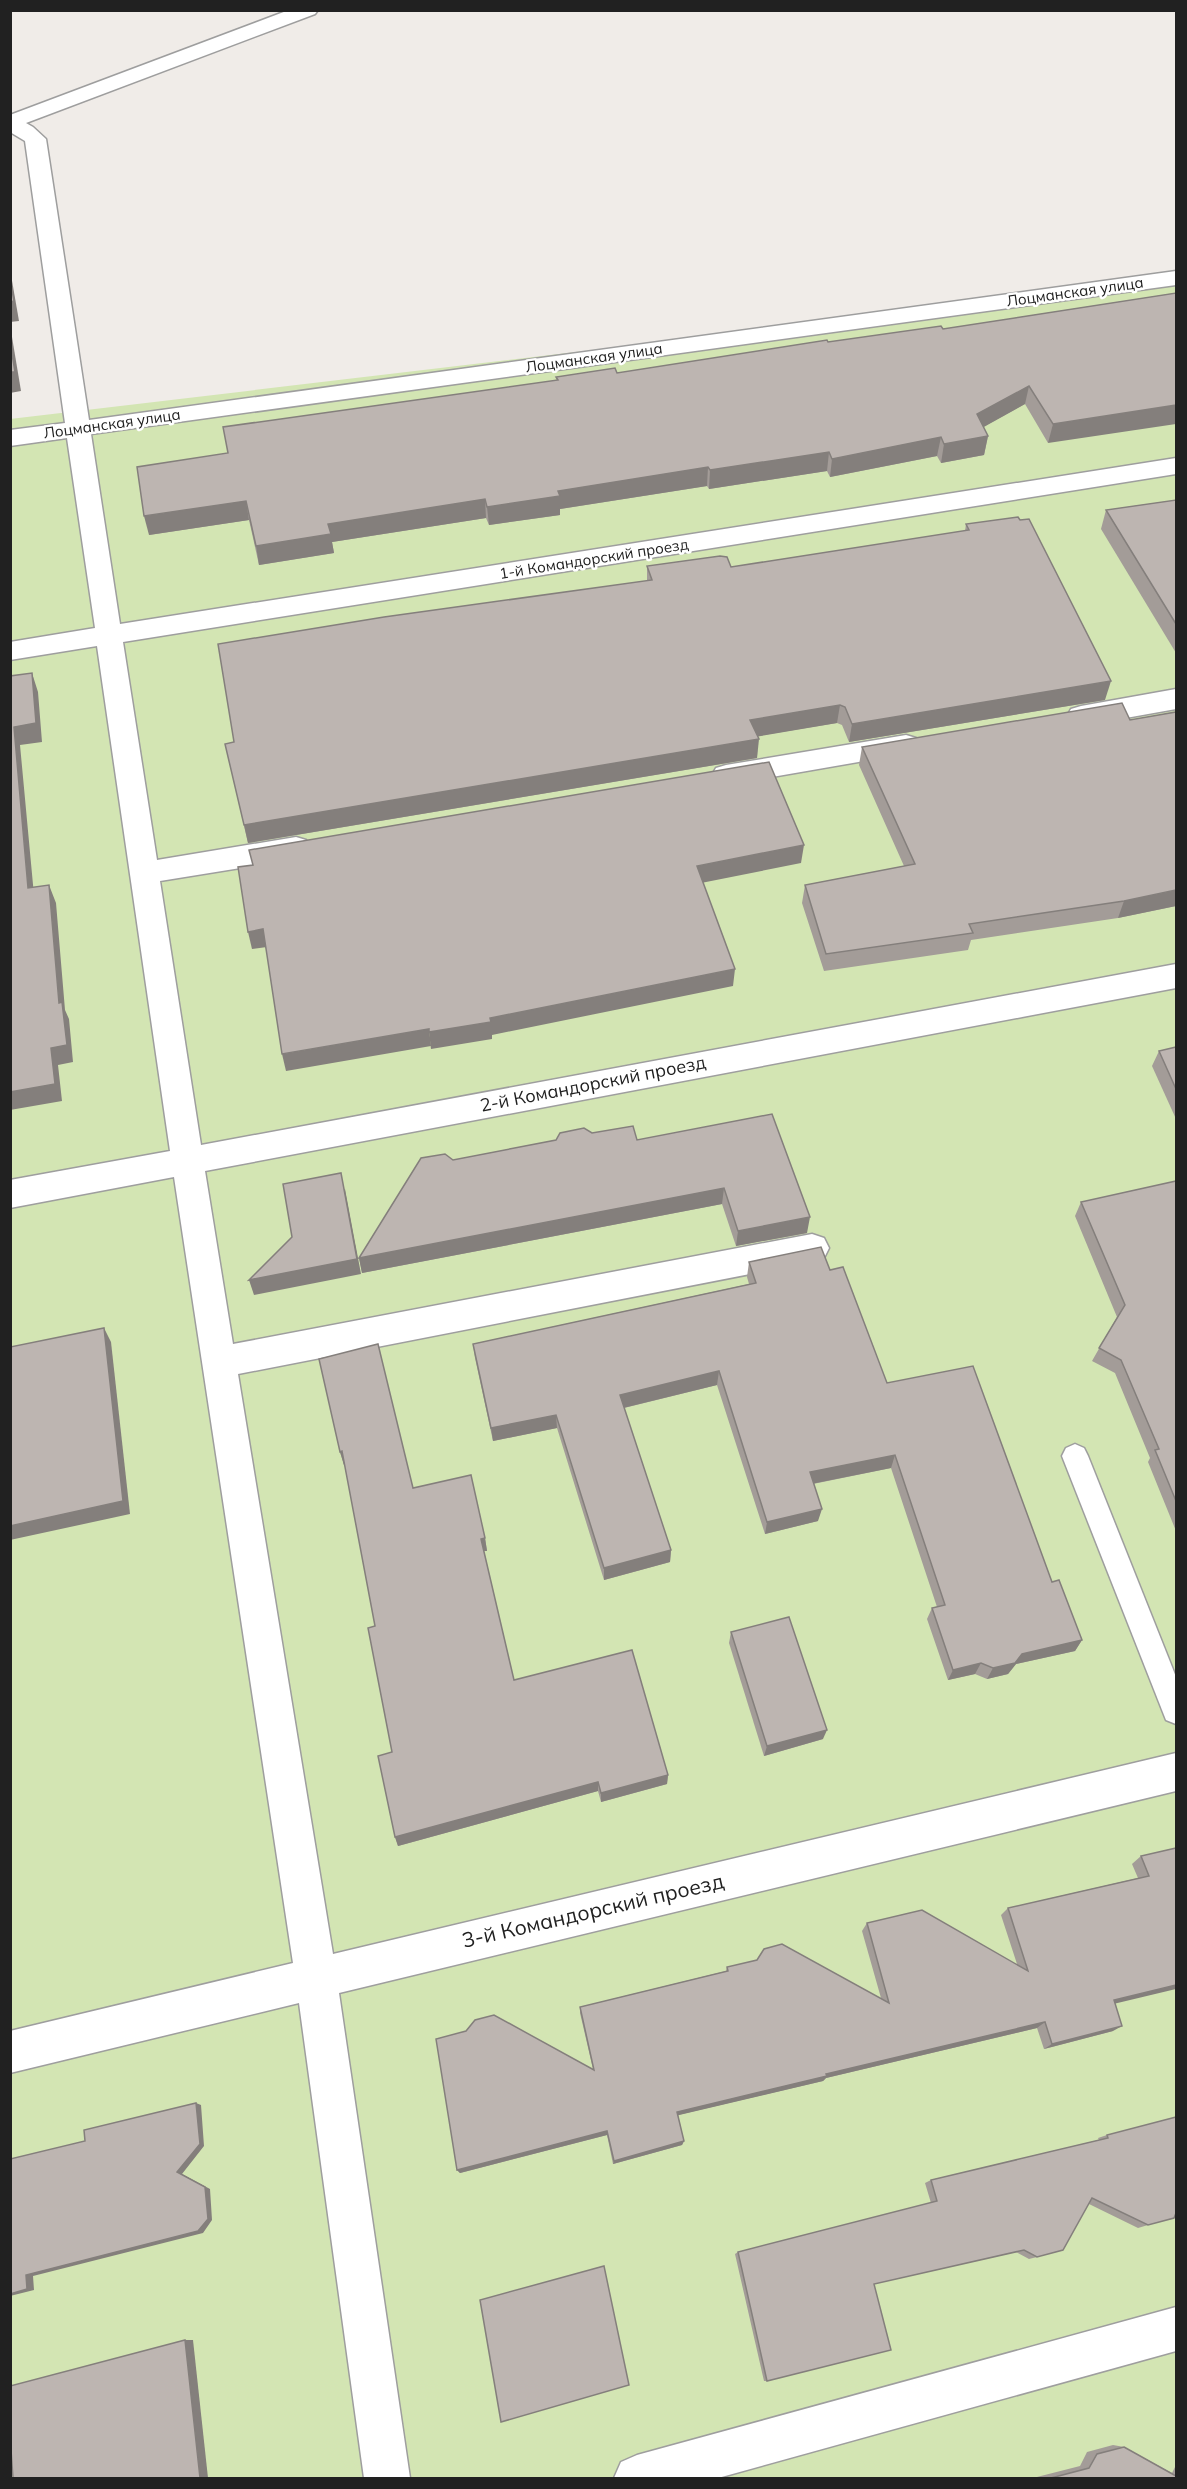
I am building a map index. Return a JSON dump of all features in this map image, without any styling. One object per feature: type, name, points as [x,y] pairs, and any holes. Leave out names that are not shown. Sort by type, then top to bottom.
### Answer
[{"type":"street","points":[[10,123],[308,10]]},
{"type":"street","points":[[10,123],[26,131],[35,139],[187,1159],[316,1977],[387,2478]]},
{"type":"street","name":"Лоцманская улица","points":[[10,438],[1176,278]]},
{"type":"street","name":"1-й Командорский проезд","points":[[10,651],[1176,466]]},
{"type":"street","points":[[1059,719],[1176,699]]},
{"type":"street","points":[[695,780],[930,741]]},
{"type":"street","points":[[144,873],[320,844]]},
{"type":"street","name":"2-й Командорский проезд","points":[[10,1194],[187,1159],[1176,976]]},
{"type":"street","points":[[219,1362],[812,1248]]},
{"type":"street","name":"3-й Командорский проезд","points":[[10,2052],[1176,1772]]},
{"type":"street","points":[[638,2478],[1176,2329]]},
{"type":"lane","points":[[1076,1456],[1176,1710]]},
{"type":"green space","points":[[1176,281],[1176,2478],[11,2478],[10,419]]},
{"type":"building","points":[[10,280],[14,301],[10,302]]},
{"type":"building","points":[[1176,293],[1176,405],[1053,424],[1029,386],[977,414],[988,436],[944,444],[941,437],[832,459],[829,452],[710,470],[708,467],[558,491],[560,496],[487,507],[485,499],[328,524],[331,534],[256,546],[246,501],[144,516],[137,467],[228,453],[223,427],[558,380],[556,377],[615,368],[617,373],[827,340],[828,342],[941,326],[943,329]]},
{"type":"building","points":[[10,342],[15,372],[10,372]]},
{"type":"building","points":[[1176,500],[1176,624],[1106,510]]},
{"type":"building","points":[[1018,517],[1020,520],[1029,519],[1111,681],[852,724],[845,707],[840,705],[750,720],[759,739],[244,825],[225,744],[234,742],[218,644],[384,617],[652,580],[647,566],[720,556],[727,557],[731,567],[969,530],[966,524]]},
{"type":"building","points":[[32,673],[36,723],[14,727],[28,888],[49,885],[59,1003],[62,1002],[67,1045],[51,1048],[55,1084],[10,1092],[10,676]]},
{"type":"building","points":[[1122,703],[1130,720],[1176,712],[1176,890],[1124,901],[969,924],[973,933],[826,954],[805,885],[915,864],[862,747]]},
{"type":"building","points":[[769,762],[804,845],[697,866],[735,969],[490,1018],[491,1022],[429,1032],[429,1029],[282,1054],[263,929],[248,932],[238,867],[253,865],[249,850]]},
{"type":"building","points":[[1176,1047],[1176,1089],[1159,1051]]},
{"type":"building","points":[[772,1114],[810,1217],[738,1231],[724,1188],[359,1258],[421,1158],[445,1154],[453,1160],[556,1140],[560,1133],[584,1128],[592,1133],[633,1126],[637,1140]]},
{"type":"building","points":[[341,1173],[357,1259],[249,1280],[292,1237],[283,1184]]},
{"type":"building","points":[[1176,1181],[1176,1501],[1155,1450],[1159,1449],[1121,1360],[1099,1348],[1125,1305],[1081,1202]]},
{"type":"building","points":[[821,1247],[830,1270],[843,1267],[887,1383],[973,1366],[1052,1582],[1059,1580],[1082,1640],[1022,1654],[1015,1663],[993,1668],[981,1663],[953,1670],[932,1608],[945,1605],[895,1455],[810,1472],[822,1509],[767,1522],[719,1371],[620,1395],[671,1550],[604,1568],[556,1415],[491,1428],[473,1344],[756,1283],[749,1262]]},
{"type":"building","points":[[104,1328],[123,1501],[10,1526],[10,1347]]},
{"type":"building","points":[[378,1344],[413,1488],[471,1475],[485,1538],[481,1539],[514,1680],[632,1650],[668,1775],[601,1793],[598,1782],[395,1837],[378,1756],[392,1752],[368,1628],[375,1626],[342,1451],[340,1452],[319,1359]]},
{"type":"building","points":[[789,1617],[827,1730],[767,1746],[731,1632]]},
{"type":"building","points":[[1176,1848],[1176,1985],[1114,2000],[1122,2026],[1052,2044],[1045,2022],[677,2112],[684,2141],[614,2161],[607,2131],[457,2170],[436,2039],[466,2031],[475,2020],[494,2015],[594,2070],[580,2007],[728,1971],[727,1967],[757,1960],[764,1949],[782,1944],[889,2003],[867,1923],[922,1910],[1028,1971],[1008,1908],[1149,1876],[1141,1856]]},
{"type":"building","points":[[196,2103],[200,2144],[177,2172],[205,2187],[208,2219],[198,2231],[26,2275],[27,2289],[10,2294],[10,2159],[85,2141],[84,2130]]},
{"type":"building","points":[[1176,2117],[1176,2213],[1174,2218],[1148,2225],[1092,2198],[1063,2250],[1037,2257],[1024,2250],[874,2284],[891,2350],[767,2381],[738,2252],[937,2201],[931,2180],[1108,2138],[1107,2135]]},
{"type":"building","points":[[604,2266],[629,2385],[501,2422],[480,2300]]},
{"type":"building","points":[[185,2340],[200,2478],[13,2478],[10,2386]]},
{"type":"building","points":[[1124,2447],[1176,2478],[1051,2478],[1089,2468],[1097,2454]]}]
